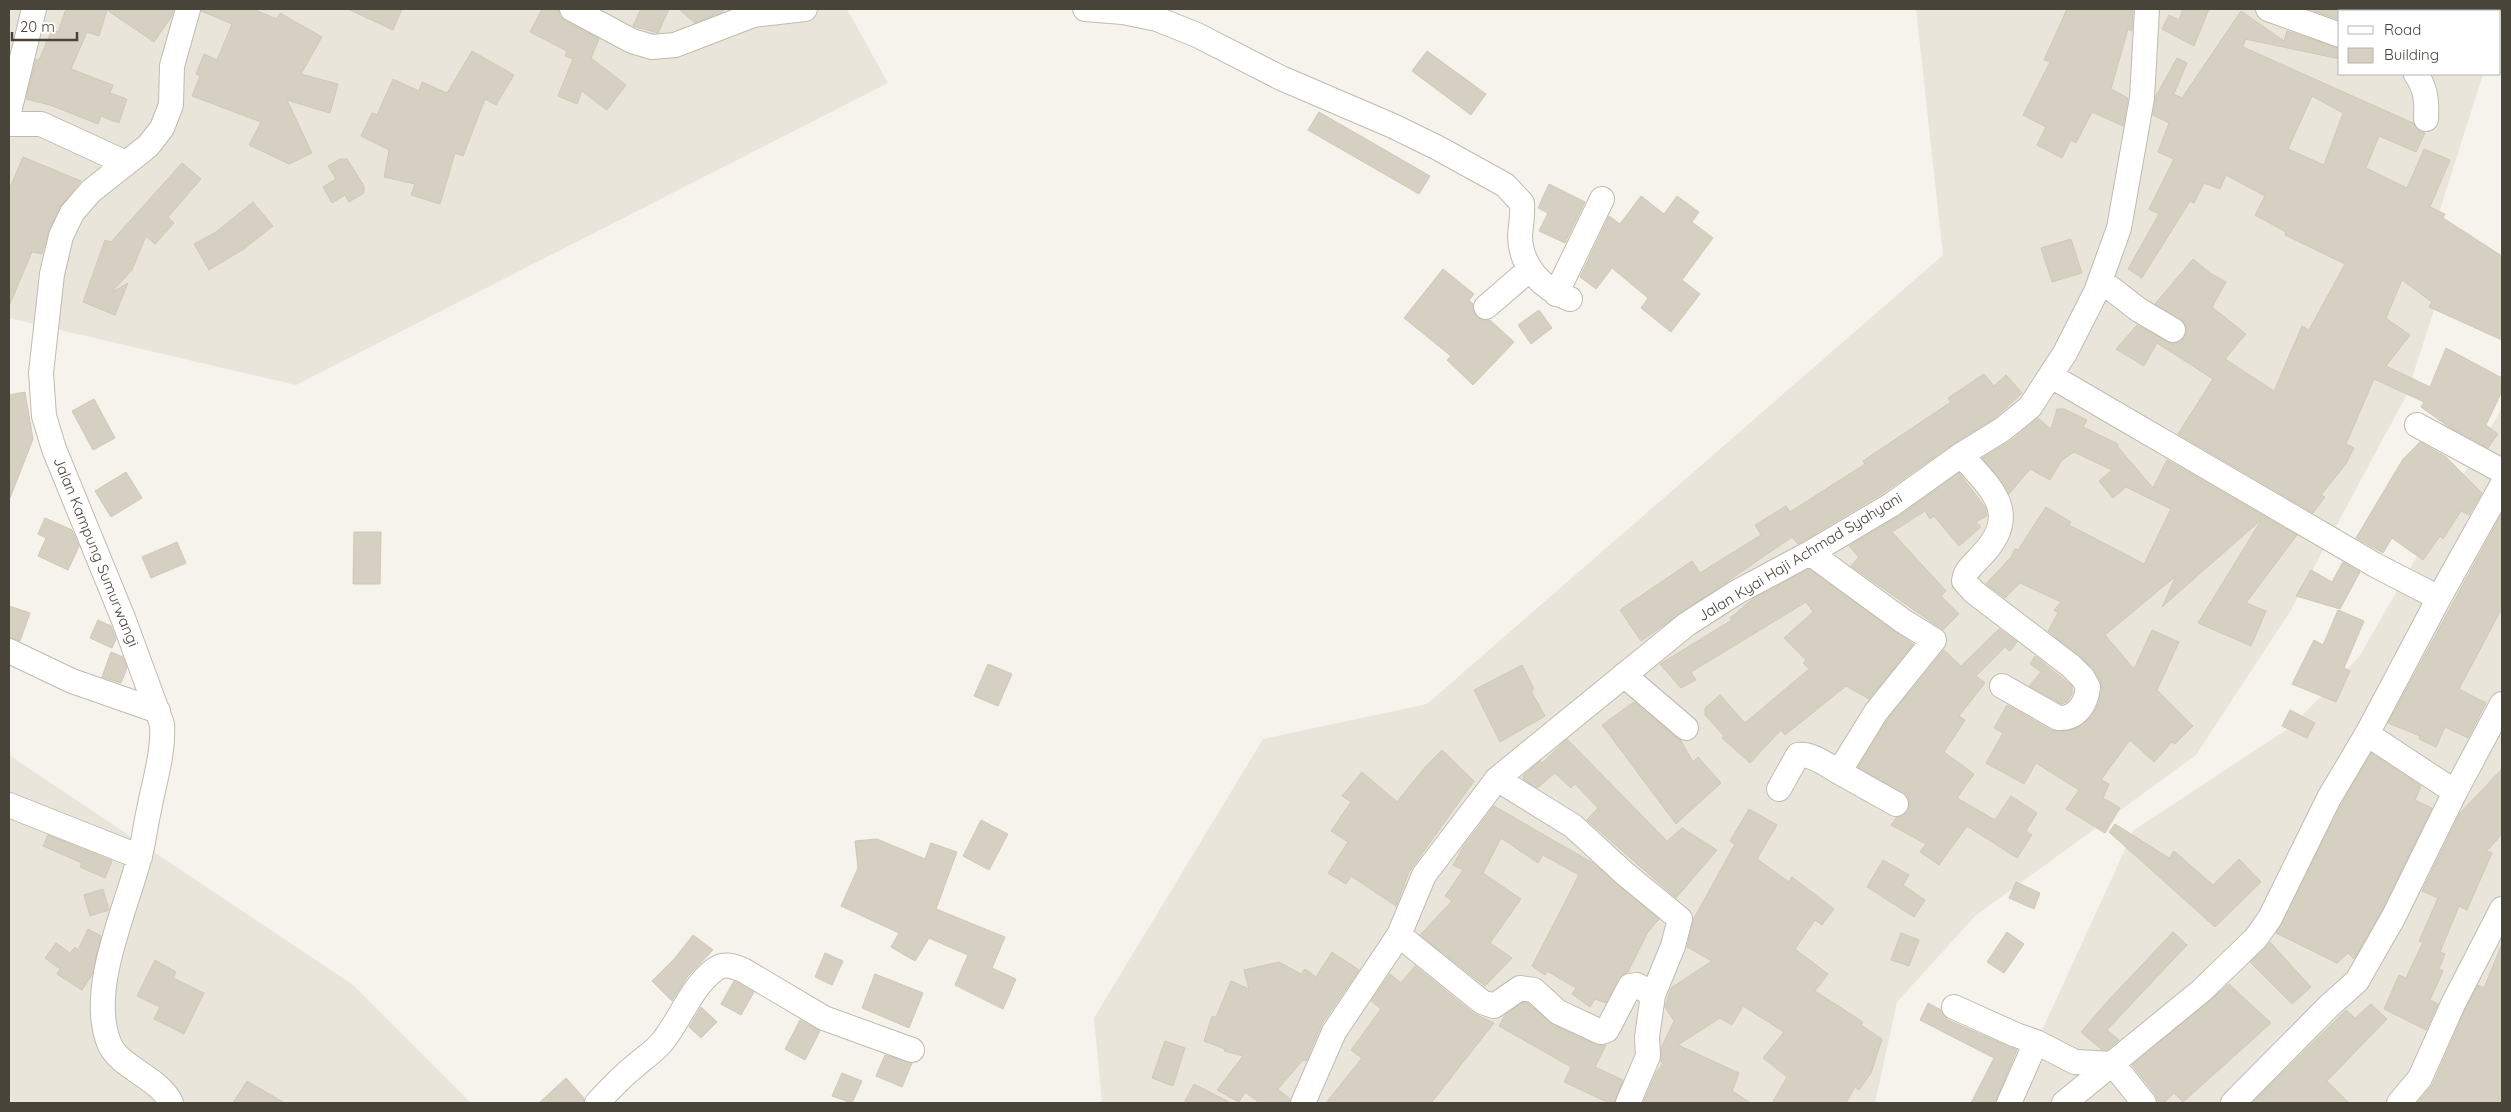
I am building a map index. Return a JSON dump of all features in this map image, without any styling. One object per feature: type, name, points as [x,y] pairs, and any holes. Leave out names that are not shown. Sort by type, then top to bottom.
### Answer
[{"type":"street","points":[[9,112],[34,9]]},
{"type":"street","name":"Jalan Kampung Sumurwangi","points":[[171,1103],[167,1095],[127,1063],[110,1046],[103,1024],[102,997],[115,940],[140,857],[163,738],[158,711],[120,609],[54,449],[44,416],[41,373],[52,274],[61,236],[72,213],[91,191],[148,146],[162,128],[171,104],[172,66],[188,9]]},
{"type":"street","points":[[572,9],[632,41],[652,47],[675,45],[753,15],[805,9]]},
{"type":"street","points":[[1085,9],[1123,12],[1157,19],[1197,35],[1281,78],[1402,130],[1505,185],[1522,203],[1522,248],[1530,269],[1543,286],[1563,296],[1602,199]]},
{"type":"street","name":"Jalan Kyai Haji Achmad Syahyani","points":[[1303,1103],[1334,1032],[1399,935],[1424,875],[1497,779],[1696,619],[1737,592],[1810,553],[1891,505],[1961,455],[2003,429],[2030,407],[2066,353],[2100,280],[2119,228],[2133,158],[2142,98],[2147,9]]},
{"type":"street","points":[[2268,9],[2338,34]]},
{"type":"street","points":[[2417,75],[2423,84],[2427,98],[2426,118]]},
{"type":"street","points":[[9,124],[25,122],[41,124],[126,164]]},
{"type":"street","points":[[1486,307],[1530,269]]},
{"type":"street","points":[[2100,280],[2140,310],[2173,330]]},
{"type":"street","points":[[2051,376],[2367,560],[2439,598]]},
{"type":"street","points":[[2417,425],[2502,471]]},
{"type":"street","points":[[1961,455],[1994,492],[2000,503],[2002,514],[2002,525],[1996,536],[1988,549],[1968,570],[1964,581],[1974,592],[2071,666],[2083,678],[2088,687],[2081,706],[2075,715],[2067,718],[2058,718],[2002,686]]},
{"type":"street","points":[[2064,1103],[2201,991],[2256,938],[2270,918],[2330,798],[2367,734],[2439,598],[2502,485]]},
{"type":"street","points":[[1810,553],[1934,640],[1876,712],[1839,772]]},
{"type":"street","points":[[9,652],[72,681],[158,711]]},
{"type":"street","points":[[1624,675],[1686,728]]},
{"type":"street","points":[[2233,1103],[2329,1006],[2357,981],[2393,918],[2455,792],[2502,704]]},
{"type":"street","points":[[2367,734],[2455,792]]},
{"type":"street","points":[[1779,789],[1798,755],[1803,754],[1896,804]]},
{"type":"street","points":[[1497,779],[1573,826],[1624,873],[1680,919],[1673,946],[1652,995],[1647,1037],[1648,1056],[1628,1103]]},
{"type":"street","points":[[9,805],[140,857]]},
{"type":"street","points":[[2399,1103],[2420,1078],[2453,1004],[2502,909]]},
{"type":"street","points":[[1399,935],[1482,1002],[1494,1006],[1520,988],[1534,990],[1558,1012],[1602,1032],[1607,1030],[1630,986],[1637,985],[1652,995]]},
{"type":"street","points":[[597,1103],[612,1086],[654,1051],[664,1040],[690,997],[709,975],[724,965],[731,965],[743,970],[824,1018],[912,1050]]},
{"type":"street","points":[[1954,1007],[2016,1036],[2036,1042],[2075,1062],[2113,1064],[2144,1103]]},
{"type":"street","points":[[2009,1103],[2036,1042]]},
{"type":"shaded area","points":[[9,9],[847,9],[888,83],[296,385],[9,318]]},
{"type":"shaded area","points":[[1916,9],[2502,9],[2501,12],[2501,10],[2338,10],[2338,75],[2483,75],[2424,260],[2442,286],[2406,396],[2291,610],[2196,755],[1975,916],[1897,1002],[1875,1103],[1102,1103],[1094,1018],[1263,739],[1427,704],[1943,255]]},
{"type":"shaded area","points":[[2502,408],[2502,1103],[1999,1103],[2044,1026],[2134,830],[2292,726],[2359,657]]},
{"type":"shaded area","points":[[9,755],[353,985],[471,1103],[9,1103]]},
{"type":"building","points":[[66,9],[174,9],[171,17],[154,42],[107,10],[99,36],[87,32],[71,69],[113,85],[110,93],[127,99],[119,123],[101,116],[98,124],[50,105],[26,99],[36,59],[39,60],[52,30],[58,32]]},
{"type":"building","points":[[201,9],[253,9],[277,19],[280,13],[322,37],[301,74],[338,84],[330,113],[287,100],[312,153],[289,164],[249,145],[261,122],[192,96],[200,76],[196,74],[204,54],[217,60],[232,24],[201,11]]},
{"type":"building","points":[[348,9],[402,9],[393,30]]},
{"type":"building","points":[[542,9],[558,9],[560,16],[565,21],[599,39],[591,58],[626,85],[607,110],[582,91],[577,104],[558,96],[573,59],[565,56],[567,51],[530,32]]},
{"type":"building","points":[[641,9],[669,9],[658,33],[633,26]]},
{"type":"building","points":[[679,9],[725,9],[721,13],[695,23]]},
{"type":"building","points":[[2067,9],[2133,9],[2132,31],[2128,29],[2111,89],[2128,98],[2123,126],[2092,112],[2076,143],[2071,140],[2062,158],[2037,145],[2046,127],[2023,115],[2050,62],[2044,60]]},
{"type":"building","points":[[2183,9],[2209,9],[2194,46],[2162,29],[2169,15],[2179,20]]},
{"type":"building","points":[[2308,9],[2340,9],[2338,10],[2338,19]]},
{"type":"building","points":[[2241,11],[2284,41],[2287,31],[2338,47],[2338,59],[2245,39],[2243,47],[2413,123],[2418,130],[2425,133],[2416,152],[2379,136],[2366,168],[2407,188],[2424,149],[2450,160],[2430,207],[2445,214],[2443,218],[2502,256],[2502,340],[2429,307],[2432,302],[2402,280],[2386,318],[2410,335],[2386,366],[2430,387],[2446,348],[2502,378],[2502,391],[2486,425],[2498,434],[2488,448],[2449,427],[2421,407],[2424,402],[2374,379],[2346,444],[2354,448],[2346,464],[2321,495],[2325,497],[2313,513],[2178,434],[2213,379],[2157,343],[2144,366],[2116,349],[2137,325],[2172,344],[2179,342],[2185,337],[2187,331],[2185,323],[2155,304],[2193,259],[2210,273],[2226,282],[2212,307],[2246,334],[2225,359],[2274,391],[2302,326],[2309,330],[2345,264],[2285,235],[2286,232],[2255,215],[2265,196],[2226,175],[2220,189],[2204,183],[2194,203],[2190,201],[2142,278],[2128,269],[2159,214],[2149,209],[2174,159],[2158,152],[2169,123],[2153,115],[2156,96],[2177,58],[2187,63],[2174,94],[2182,98]],"holes":[[[2312,96],[2343,113],[2324,165],[2288,149]]]},
{"type":"building","points":[[472,51],[514,75],[496,105],[485,99],[463,156],[455,153],[440,204],[411,195],[415,184],[384,177],[389,150],[361,136],[372,113],[377,115],[393,79],[419,91],[422,82],[447,93]]},
{"type":"building","points":[[1427,51],[1486,94],[1471,115],[1412,71]]},
{"type":"building","points":[[1319,112],[1430,176],[1419,194],[1308,130]]},
{"type":"building","points":[[23,157],[81,181],[60,207],[49,230],[42,254],[32,252],[9,306],[9,190]]},
{"type":"building","points":[[340,159],[347,159],[364,186],[364,193],[349,202],[345,195],[332,203],[323,187],[336,179],[328,166]]},
{"type":"building","points":[[182,163],[201,179],[168,217],[174,223],[155,244],[146,236],[132,270],[111,293],[128,283],[115,315],[83,302],[105,240],[111,242]]},
{"type":"building","points":[[1549,184],[1585,202],[1565,243],[1539,231],[1548,213],[1538,208]]},
{"type":"building","points":[[1641,196],[1664,214],[1677,196],[1699,212],[1692,222],[1713,238],[1682,280],[1700,294],[1671,332],[1641,308],[1648,298],[1612,268],[1596,289],[1580,277],[1609,216],[1620,224]]},
{"type":"building","points":[[253,202],[273,226],[244,249],[209,270],[194,244],[216,232]]},
{"type":"building","points":[[2071,239],[2082,273],[2052,282],[2041,248]]},
{"type":"building","points":[[1443,269],[1474,294],[1469,300],[1473,304],[1476,316],[1482,320],[1490,320],[1514,342],[1473,385],[1447,360],[1451,356],[1404,318]]},
{"type":"building","points":[[1539,310],[1552,328],[1531,344],[1518,325]]},
{"type":"building","points":[[1984,374],[1994,386],[2006,375],[2022,393],[1995,418],[1953,444],[1883,493],[1798,544],[1792,537],[1641,641],[1620,610],[1692,561],[1700,573],[1761,535],[1755,525],[1786,506],[1790,512],[1865,464],[1863,461],[1951,402],[1948,398]]},
{"type":"building","points":[[25,392],[33,439],[10,498],[9,395]]},
{"type":"building","points":[[94,399],[115,438],[93,450],[72,411]]},
{"type":"building","points":[[2057,409],[2064,409],[2087,420],[2083,427],[2118,444],[2117,446],[2153,488],[2167,460],[2297,535],[2246,603],[2266,611],[2251,646],[2198,623],[2262,519],[2162,607],[2176,576],[2105,635],[2134,669],[2152,630],[2179,642],[2157,690],[2193,726],[2175,744],[2172,742],[2154,762],[2130,740],[2101,780],[2109,784],[2103,798],[2120,808],[2105,833],[2066,809],[2079,790],[2036,763],[2024,784],[1986,763],[2003,733],[1994,728],[2007,705],[2051,730],[2066,731],[2077,728],[2091,717],[2098,705],[2102,689],[2100,680],[2093,668],[2048,631],[2058,613],[2054,610],[2061,602],[2020,583],[2005,598],[1986,584],[2011,557],[2015,549],[2018,550],[2046,507],[2071,522],[2069,525],[2144,564],[2171,509],[2126,487],[2113,498],[2099,481],[2112,470],[2074,452],[2062,460],[2050,480],[2030,469],[2009,494],[1982,458],[2012,440],[2038,418],[2051,429]]},
{"type":"building","points":[[2420,442],[2446,457],[2482,493],[2469,515],[2461,511],[2443,539],[2440,536],[2423,560],[2392,538],[2383,553],[2356,538],[2403,459]]},
{"type":"building","points":[[126,472],[142,498],[111,517],[95,491]]},
{"type":"building","points":[[1959,473],[1985,507],[1987,516],[1976,522],[1981,527],[1959,546],[1934,516],[1930,519],[1925,511],[1892,532],[1946,591],[1941,596],[1959,614],[1943,630],[1851,566],[1859,557],[1849,546],[1899,516]]},
{"type":"building","points":[[2502,513],[2502,608],[2459,689],[2486,703],[2468,738],[2445,727],[2436,747],[2419,739],[2420,736],[2388,723]]},
{"type":"building","points":[[45,518],[72,530],[79,546],[68,570],[38,556],[46,538],[38,534]]},
{"type":"building","points":[[354,532],[381,532],[380,584],[353,584]]},
{"type":"building","points":[[177,542],[186,563],[151,578],[142,557]]},
{"type":"building","points":[[2343,562],[2360,572],[2340,609],[2296,596],[2311,570],[2332,582]]},
{"type":"building","points":[[1809,569],[1913,644],[1869,699],[1846,686],[1785,735],[1781,730],[1750,763],[1722,738],[1724,736],[1705,715],[1705,708],[1720,695],[1745,723],[1809,669],[1803,663],[1806,660],[1784,638],[1813,612],[1806,602],[1691,672],[1696,680],[1681,688],[1660,664],[1732,620],[1730,618],[1754,598]]},
{"type":"building","points":[[9,606],[30,613],[20,641],[9,637]]},
{"type":"building","points":[[2338,610],[2364,621],[2344,668],[2350,671],[2336,702],[2292,684],[2314,640],[2323,645]]},
{"type":"building","points":[[98,620],[111,626],[116,639],[112,648],[90,638]]},
{"type":"building","points":[[1999,629],[2017,642],[2010,651],[2005,647],[1976,676],[1985,683],[1959,716],[1965,720],[1944,752],[1974,774],[1957,798],[1995,820],[2011,796],[2037,813],[2026,831],[2032,835],[2017,858],[1967,826],[1939,865],[1920,852],[1926,844],[1891,825],[1896,818],[1903,816],[1908,811],[1910,804],[1908,797],[1858,767],[1887,720],[1944,650],[1961,666]]},
{"type":"building","points":[[111,652],[123,657],[127,668],[121,683],[102,677]]},
{"type":"building","points":[[2035,656],[2072,686],[2072,694],[2067,702],[2061,704],[2029,686],[2041,672],[2030,664]]},
{"type":"building","points":[[988,664],[1012,674],[998,706],[974,696]]},
{"type":"building","points":[[1522,665],[1534,689],[1531,691],[1545,716],[1500,742],[1474,690]]},
{"type":"building","points":[[1634,702],[1681,741],[1693,762],[1698,757],[1721,783],[1676,824],[1602,725]]},
{"type":"building","points":[[2290,710],[2315,723],[2307,738],[2282,726]]},
{"type":"building","points":[[1567,739],[1667,841],[1682,828],[1717,850],[1676,898],[1587,820],[1598,808],[1575,784],[1571,788],[1555,773],[1537,788],[1524,780],[1523,776],[1540,761],[1542,763]]},
{"type":"building","points":[[1442,750],[1474,781],[1409,872],[1396,906],[1351,876],[1346,884],[1328,873],[1348,842],[1331,831],[1351,802],[1342,796],[1362,772],[1397,802],[1426,766]]},
{"type":"building","points":[[2371,753],[2421,786],[2415,800],[2432,808],[2381,912],[2354,959],[2348,953],[2337,963],[2276,933],[2341,805]]},
{"type":"building","points":[[2502,769],[2502,834],[2487,851],[2492,853],[2467,910],[2459,906],[2440,952],[2445,954],[2439,969],[2443,971],[2430,1000],[2438,1004],[2426,1030],[2384,1009],[2399,975],[2406,978],[2423,942],[2419,941],[2438,898],[2422,891],[2460,813]]},
{"type":"building","points":[[1494,806],[1593,863],[1659,919],[1648,932],[1628,972],[1618,979],[1606,1003],[1595,999],[1590,1007],[1572,994],[1576,988],[1547,971],[1545,975],[1532,966],[1579,875],[1543,855],[1538,863],[1501,838],[1483,873],[1521,899],[1490,943],[1512,958],[1485,986],[1420,935],[1452,901],[1445,896],[1463,870],[1453,865],[1463,847]]},
{"type":"building","points":[[1749,809],[1777,825],[1757,859],[1789,882],[1792,877],[1834,909],[1822,925],[1815,920],[1795,949],[1828,974],[1815,991],[1863,1022],[1861,1025],[1882,1039],[1871,1073],[1859,1090],[1855,1087],[1846,1103],[1772,1103],[1787,1077],[1763,1058],[1784,1032],[1743,1006],[1732,1025],[1720,1018],[1678,1045],[1739,1073],[1732,1091],[1751,1103],[1643,1103],[1656,1073],[1663,1063],[1661,1062],[1661,1048],[1674,1021],[1665,1007],[1671,988],[1712,961],[1687,947],[1693,920],[1735,844],[1730,841]]},
{"type":"building","points":[[981,820],[1008,834],[989,870],[963,856]]},
{"type":"building","points":[[2115,824],[2169,858],[2174,851],[2213,885],[2239,859],[2261,882],[2215,927],[2109,832]]},
{"type":"building","points":[[48,835],[112,861],[105,878],[80,867],[82,863],[43,846]]},
{"type":"building","points":[[877,839],[925,859],[931,843],[957,852],[936,909],[1005,937],[992,968],[1016,979],[1003,1009],[955,985],[968,955],[929,938],[915,961],[891,947],[899,933],[841,906],[858,868],[855,841]]},
{"type":"building","points":[[1883,860],[1909,875],[1903,885],[1925,900],[1914,917],[1867,887]]},
{"type":"building","points":[[2016,882],[2040,893],[2034,909],[2009,898]]},
{"type":"building","points":[[103,889],[109,910],[90,916],[84,895]]},
{"type":"building","points":[[88,929],[101,936],[92,975],[82,990],[57,974],[60,969],[45,958],[56,943],[70,953],[75,947],[78,950]]},
{"type":"building","points":[[2007,932],[2024,944],[2004,973],[1987,962]]},
{"type":"building","points":[[2173,932],[2187,945],[2107,1030],[2119,1040],[2107,1050],[2102,1050],[2081,1032]]},
{"type":"building","points":[[1901,933],[1919,940],[1909,966],[1891,960]]},
{"type":"building","points":[[693,935],[713,950],[688,976],[672,1001],[652,981],[675,958]]},
{"type":"building","points":[[2270,942],[2311,987],[2292,1004],[2250,962]]},
{"type":"building","points":[[2502,944],[2502,1103],[2417,1103],[2433,1084],[2465,1010],[2478,985],[2484,988]]},
{"type":"building","points":[[1332,952],[1359,970],[1322,1024],[1306,1061],[1303,1060],[1278,1089],[1290,1099],[1289,1103],[1260,1103],[1245,1092],[1239,1102],[1217,1090],[1243,1056],[1224,1051],[1225,1049],[1204,1041],[1212,1016],[1216,1017],[1231,981],[1249,989],[1244,970],[1279,962],[1301,974],[1305,969],[1316,977]]},
{"type":"building","points":[[825,953],[843,961],[832,985],[815,977]]},
{"type":"building","points":[[155,960],[176,972],[173,978],[204,993],[184,1034],[154,1019],[160,1007],[137,996]]},
{"type":"building","points":[[1415,966],[1473,1013],[1494,1023],[1431,1103],[1326,1103],[1362,1058],[1351,1050],[1381,1009],[1371,1001],[1390,974],[1401,983]]},
{"type":"building","points":[[875,974],[923,993],[909,1028],[862,1008]]},
{"type":"building","points":[[734,981],[754,992],[741,1015],[721,1004]]},
{"type":"building","points":[[2229,984],[2271,1023],[2183,1102],[2174,1093],[2164,1103],[2159,1103],[2155,1094],[2132,1065]]},
{"type":"building","points":[[1523,1002],[1528,1003],[1552,1024],[1595,1044],[1606,1045],[1595,1067],[1623,1080],[1614,1103],[1609,1103],[1564,1082],[1571,1067],[1499,1026],[1505,1015]]},
{"type":"building","points":[[1928,1003],[1941,1010],[1948,1020],[2017,1050],[1995,1103],[1971,1103],[1994,1058],[1920,1020]]},
{"type":"building","points":[[2371,1004],[2387,1019],[2327,1081],[2349,1103],[2252,1103],[2346,1010],[2355,1018]]},
{"type":"building","points":[[701,1007],[717,1022],[701,1038],[689,1027]]},
{"type":"building","points":[[800,1020],[820,1031],[805,1060],[785,1049]]},
{"type":"building","points":[[1165,1041],[1185,1048],[1173,1086],[1152,1078]]},
{"type":"building","points":[[885,1055],[912,1063],[902,1087],[876,1076]]},
{"type":"building","points":[[842,1073],[862,1081],[852,1103],[832,1096]]},
{"type":"building","points":[[566,1078],[584,1098],[584,1103],[539,1103]]},
{"type":"building","points":[[247,1081],[285,1103],[233,1103]]},
{"type":"building","points":[[1194,1084],[1231,1103],[1184,1103]]}]
